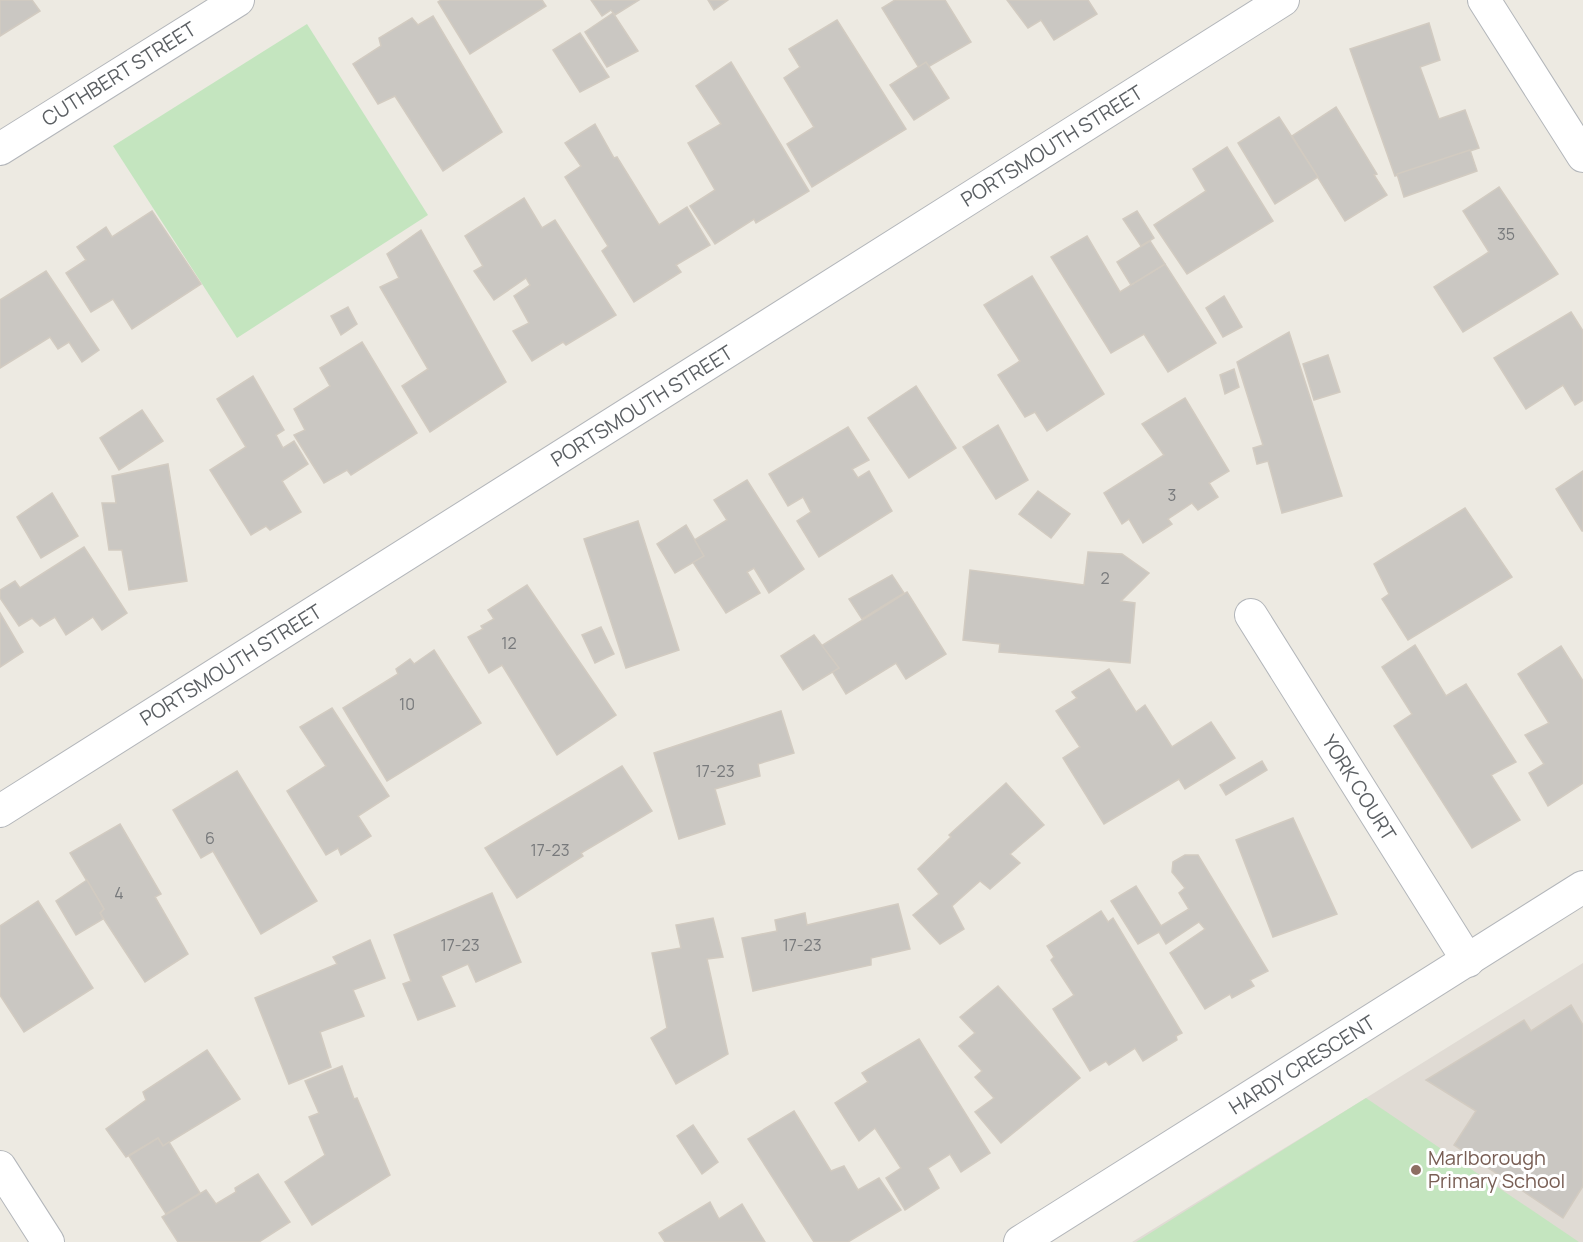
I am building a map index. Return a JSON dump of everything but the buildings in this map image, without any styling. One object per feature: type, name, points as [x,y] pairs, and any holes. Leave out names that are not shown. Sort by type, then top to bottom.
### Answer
[{"type":"street","name":"CUTHBERT STREET","points":[[0,148],[238,0]]},
{"type":"street","name":"PORTSMOUTH STREET","points":[[0,812],[1283,0]]},
{"type":"street","points":[[1484,0],[1583,156]]},
{"type":"street","name":"YORK COURT","points":[[1251,615],[1468,961]]},
{"type":"street","name":"HARDY CRESCENT","points":[[1020,1242],[1583,887]]},
{"type":"street","points":[[0,1167],[48,1242]]},
{"type":"shaded area","name":"Marlborough Primary School","points":[[1583,963],[1583,1242],[1132,1242],[1366,1098]]},
{"type":"green space","points":[[307,24],[428,215],[237,338],[113,146]]},
{"type":"green space","points":[[1366,1098],[1579,1242],[1136,1242]]},
{"type":"place","name":"Marlborough Primary School","points":[[1416,1170]]}]
